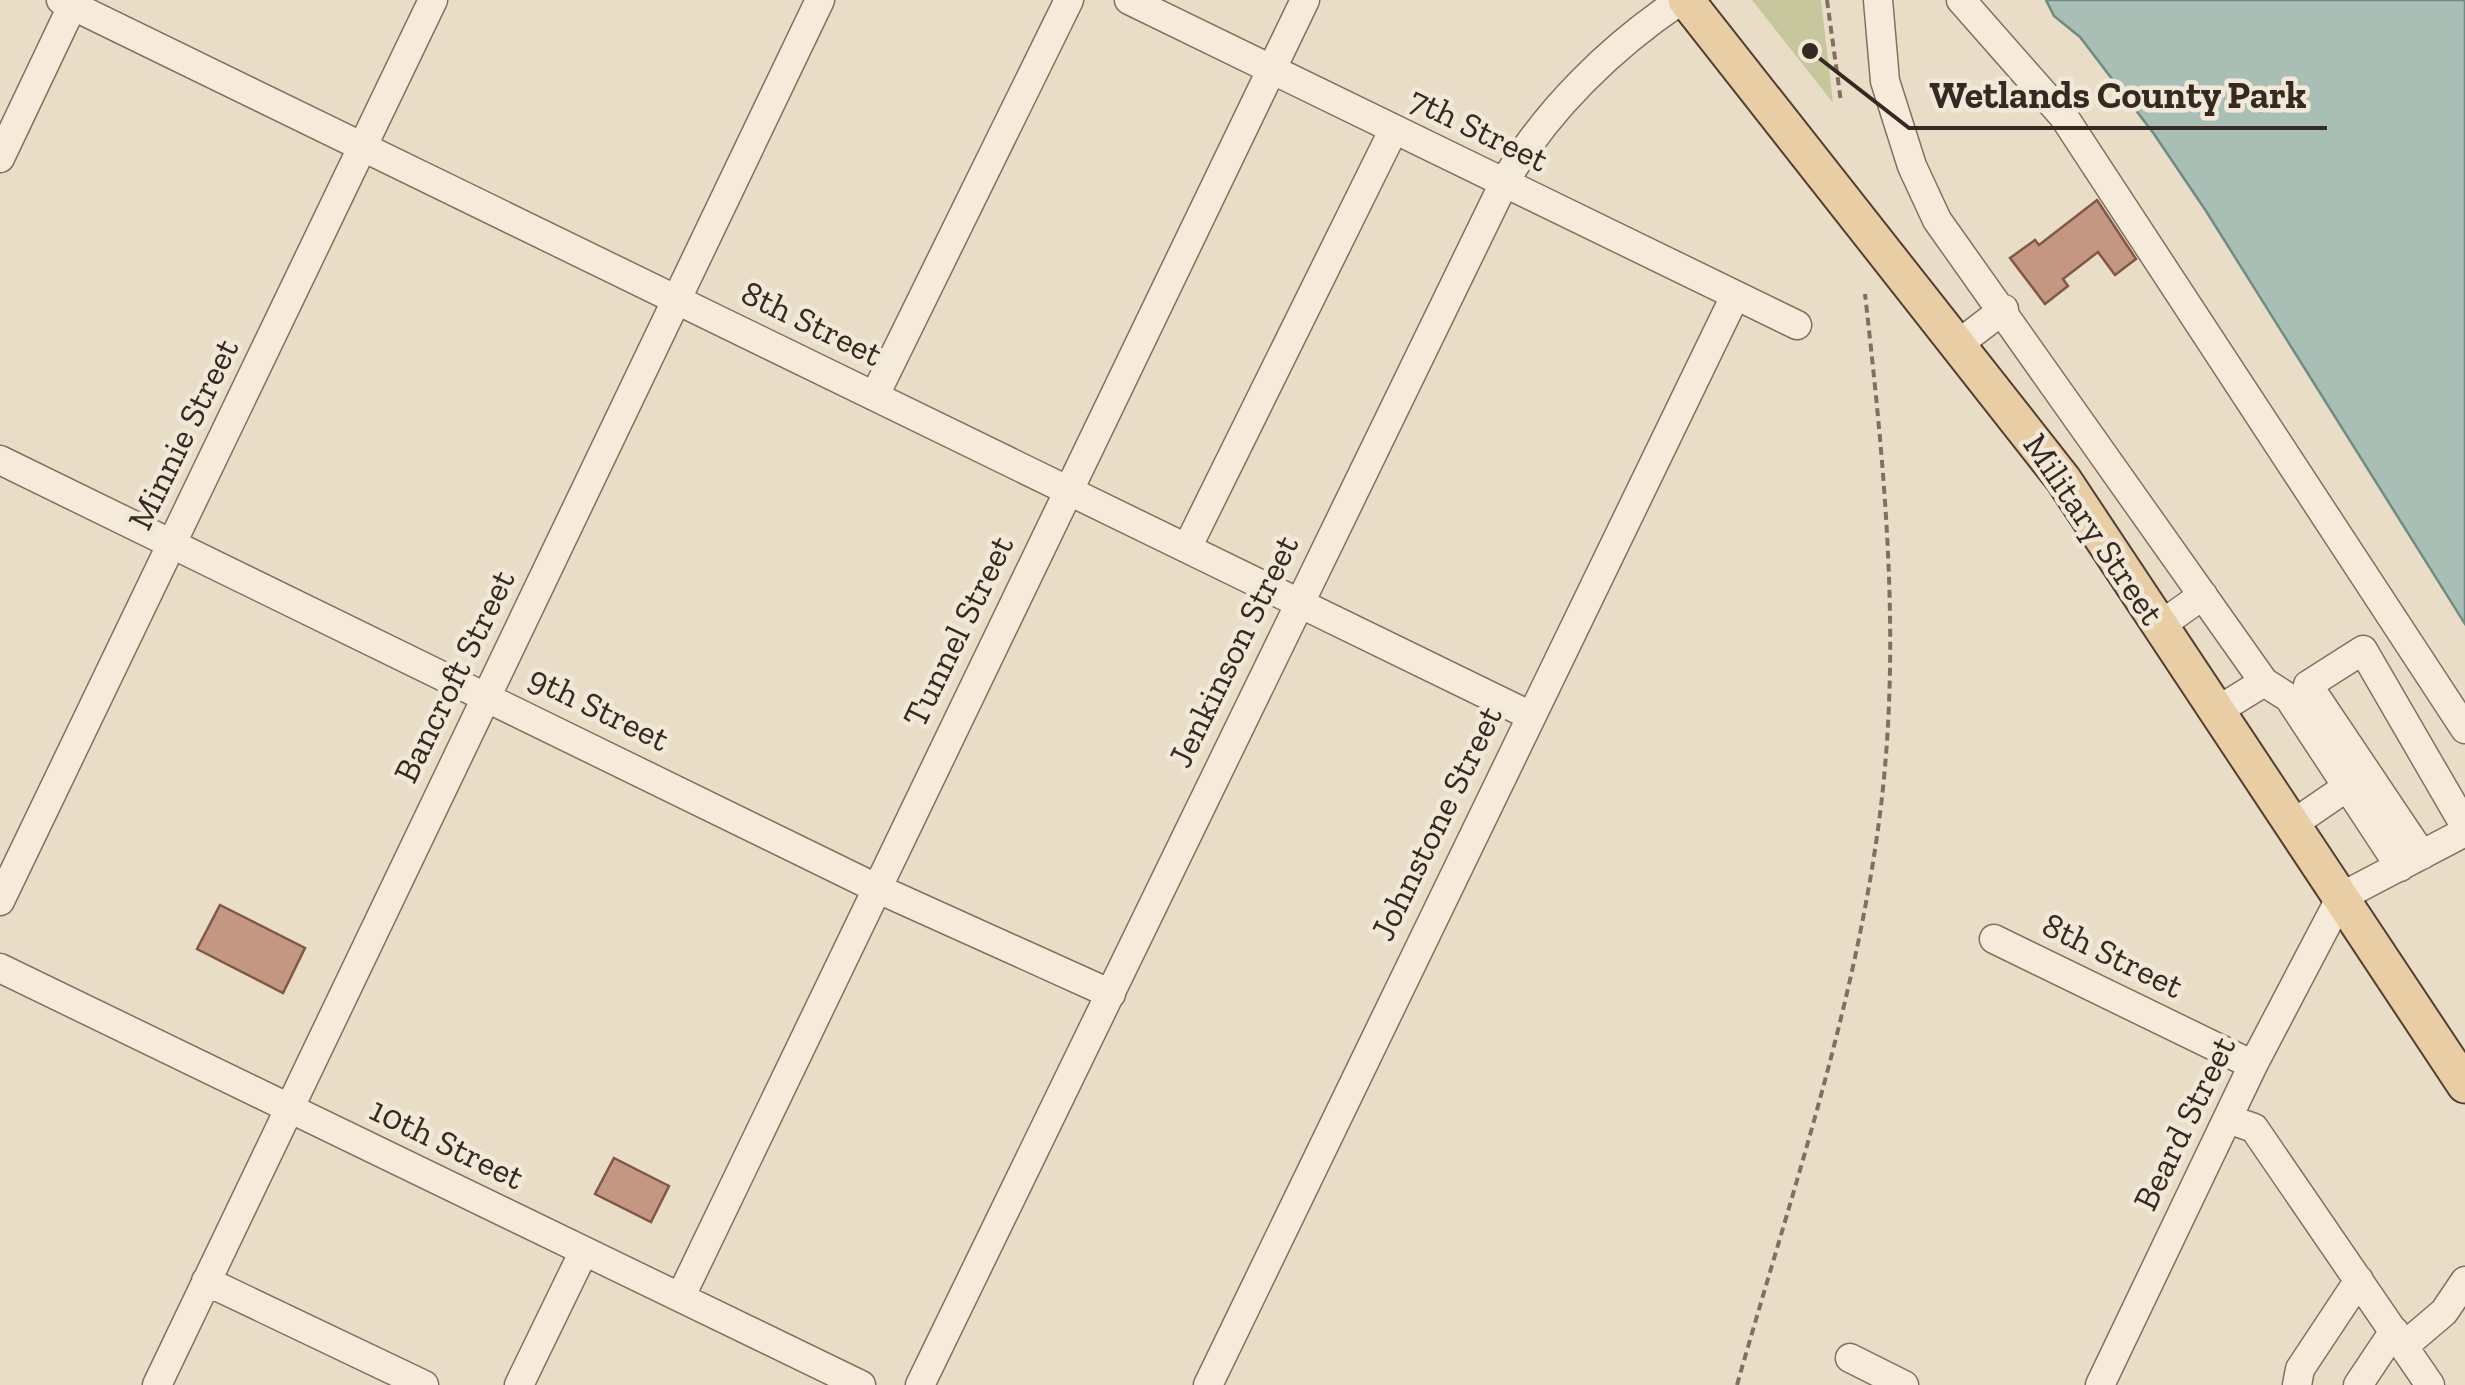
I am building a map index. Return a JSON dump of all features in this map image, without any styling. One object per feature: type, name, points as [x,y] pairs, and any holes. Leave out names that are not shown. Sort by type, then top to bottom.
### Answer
[{"type":"main road","name":"Military Street","points":[[1683,0],[2063,479],[2465,1085]]},
{"type":"street","name":"Minnie Street","points":[[0,901],[434,0]]},
{"type":"street","name":"Bancroft Street","points":[[157,1385],[820,0]]},
{"type":"street","points":[[875,395],[1068,0]]},
{"type":"street","name":"7th Street","points":[[1129,0],[1797,325]]},
{"type":"street","name":"Tunnel Street","points":[[681,1296],[874,887],[1304,0]]},
{"type":"street","name":"Jenkinson Street","points":[[920,1385],[1297,602],[1504,183],[1530,138],[1550,114],[1653,19],[1683,0]]},
{"type":"street","points":[[1878,0],[1885,82],[1912,166],[1936,220],[2004,309],[2264,682],[2289,698],[2347,787],[2411,861]]},
{"type":"street","points":[[1961,0],[2064,117],[2465,729]]},
{"type":"street","name":"8th Street","points":[[70,2],[1530,714]]},
{"type":"street","points":[[0,158],[70,2]]},
{"type":"street","points":[[1187,548],[1394,129]]},
{"type":"street","name":"Johnstone Street","points":[[1208,1385],[1735,296]]},
{"type":"street","points":[[1956,346],[2004,309]]},
{"type":"street","points":[[2063,479],[2100,448]]},
{"type":"street","name":"9th Street","points":[[0,460],[486,694],[874,887],[1111,994]]},
{"type":"street","points":[[2161,626],[2204,595]]},
{"type":"street","points":[[2341,897],[2411,861],[2465,829],[2363,650],[2308,685],[2411,861]]},
{"type":"street","points":[[2217,710],[2264,682]]},
{"type":"street","points":[[2292,824],[2347,787]]},
{"type":"street","name":"Beard Street","points":[[2100,1385],[2253,1065],[2341,897]]},
{"type":"street","name":"8th Street","points":[[1994,940],[2253,1065]]},
{"type":"street","name":"10th Street","points":[[0,968],[861,1385]]},
{"type":"street","points":[[2228,1118],[2254,1128],[2430,1385]]},
{"type":"street","points":[[520,1385],[584,1250]]},
{"type":"street","points":[[2297,1385],[2300,1369],[2359,1280]]},
{"type":"street","points":[[2358,1385],[2399,1339],[2444,1312],[2465,1281]]},
{"type":"street","points":[[206,1282],[424,1385]]},
{"type":"street","points":[[1850,1358],[1904,1385]]},
{"type":"path","points":[[1828,0],[1841,102]]},
{"type":"path","points":[[1737,1385],[1866,912],[1879,824],[1888,698],[1890,534],[1866,294]]},
{"type":"green space","points":[[1752,0],[1821,0],[1833,103]]},
{"type":"shaded area","points":[[2046,0],[2465,0],[2465,624],[2206,211],[2154,134],[2080,37],[2054,16]]},
{"type":"building","points":[[2097,200],[2136,259],[2115,275],[2098,252],[2063,279],[2068,286],[2045,304],[2010,258],[2035,240],[2039,245]]},
{"type":"building","points":[[220,905],[305,948],[283,993],[197,949]]},
{"type":"building","points":[[614,1158],[669,1186],[651,1222],[595,1194]]},
{"type":"place","name":"Wetlands County Park","points":[[1810,51]]}]
